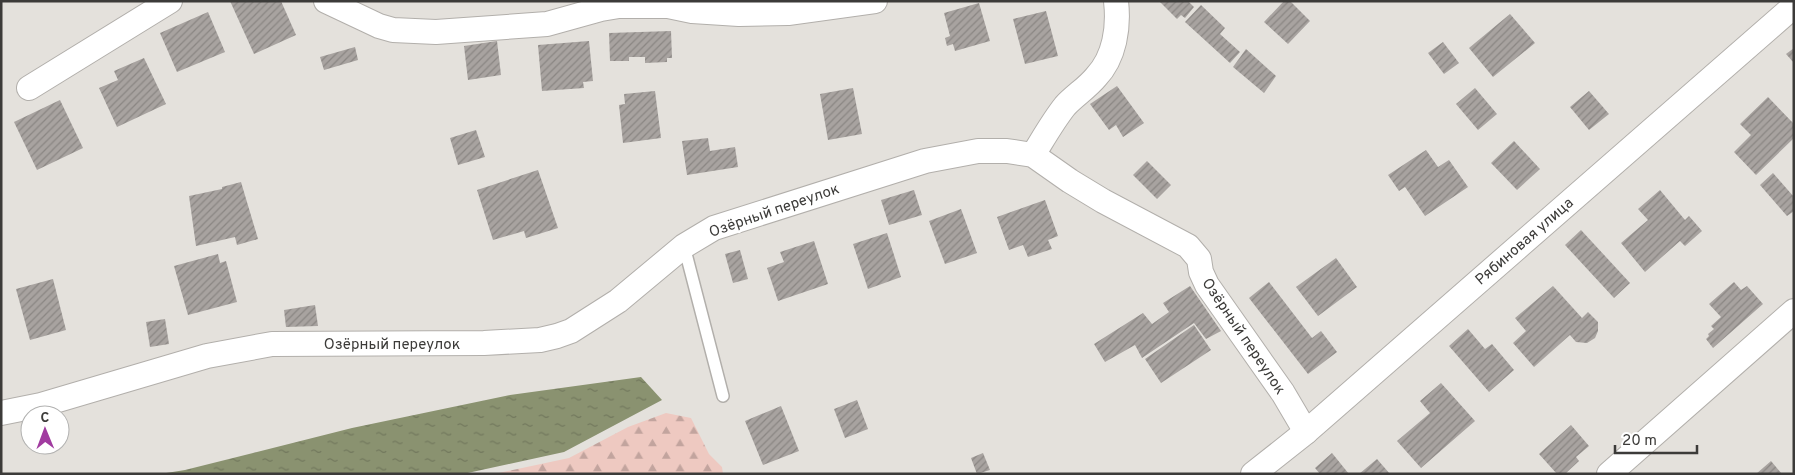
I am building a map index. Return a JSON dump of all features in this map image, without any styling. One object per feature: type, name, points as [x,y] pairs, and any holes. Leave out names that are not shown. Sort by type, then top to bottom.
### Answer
[{"type":"street","points":[[29,88],[170,1]]},
{"type":"street","points":[[326,1],[378,26],[393,30],[436,32],[547,24],[619,6],[668,6],[717,13],[874,1]]},
{"type":"street","points":[[1034,155],[1066,106],[1097,76],[1106,64],[1116,37],[1118,14],[1116,1]]},
{"type":"street","name":"Рябиновая улица","points":[[1253,474],[1306,432],[1794,6]]},
{"type":"street","name":"Озёрный переулок","points":[[1,413],[41,406],[207,356],[272,344],[484,343],[540,340],[557,336],[571,331],[618,301],[684,246],[714,228],[925,161],[978,151],[1007,151],[1034,155],[1070,181],[1103,201],[1188,246],[1199,260],[1201,272],[1207,285],[1283,393],[1306,432]]},
{"type":"street","points":[[1609,474],[1794,311]]},
{"type":"lane","points":[[684,246],[723,396]]},
{"type":"green space","points":[[666,413],[691,418],[709,454],[722,467],[723,474],[494,474],[569,458],[628,427]]},
{"type":"water","points":[[641,377],[662,400],[564,452],[463,474],[160,474],[185,470],[352,428],[510,395]]},
{"type":"building","points":[[230,1],[281,1],[296,35],[254,54]]},
{"type":"building","points":[[1159,1],[1188,1],[1194,7],[1185,18],[1181,15],[1177,19]]},
{"type":"building","points":[[1284,1],[1290,1],[1310,21],[1288,44],[1264,22]]},
{"type":"building","points":[[979,3],[990,41],[955,51],[953,44],[947,46],[945,38],[950,36],[944,13]]},
{"type":"building","points":[[1201,5],[1225,28],[1220,34],[1240,52],[1230,63],[1185,22]]},
{"type":"building","points":[[1046,11],[1058,56],[1025,64],[1013,19]]},
{"type":"building","points":[[208,12],[225,52],[177,72],[160,33]]},
{"type":"building","points":[[1510,14],[1535,43],[1493,77],[1469,48]]},
{"type":"building","points":[[671,31],[672,58],[667,58],[667,62],[645,63],[645,57],[629,57],[629,61],[610,61],[609,33]]},
{"type":"building","points":[[497,41],[501,75],[468,80],[464,46]]},
{"type":"building","points":[[589,41],[593,81],[583,82],[584,88],[542,91],[538,45]]},
{"type":"building","points":[[1443,42],[1459,63],[1444,74],[1428,53]]},
{"type":"building","points":[[355,47],[358,60],[324,70],[320,57]]},
{"type":"building","points":[[1794,48],[1794,63],[1786,54]]},
{"type":"building","points":[[1246,49],[1276,76],[1264,93],[1233,67]]},
{"type":"building","points":[[144,58],[166,104],[117,127],[99,88],[118,80],[114,71]]},
{"type":"building","points":[[1117,86],[1144,123],[1123,137],[1116,125],[1109,130],[1090,104]]},
{"type":"building","points":[[853,88],[862,134],[828,140],[820,94]]},
{"type":"building","points":[[1475,88],[1497,114],[1478,130],[1456,104]]},
{"type":"building","points":[[655,91],[661,138],[623,143],[619,105],[625,104],[624,94]]},
{"type":"building","points":[[1589,91],[1609,114],[1589,130],[1570,107]]},
{"type":"building","points":[[1768,97],[1794,124],[1794,138],[1756,175],[1734,152],[1751,135],[1740,124]]},
{"type":"building","points":[[60,100],[83,148],[37,170],[14,122]]},
{"type":"building","points":[[476,130],[485,157],[458,165],[450,138]]},
{"type":"building","points":[[708,138],[710,151],[735,147],[738,167],[687,175],[682,141]]},
{"type":"building","points":[[1514,141],[1540,169],[1517,190],[1491,163]]},
{"type":"building","points":[[1426,150],[1438,167],[1449,160],[1468,187],[1425,216],[1405,187],[1399,191],[1388,175]]},
{"type":"building","points":[[1147,161],[1171,185],[1157,199],[1133,175]]},
{"type":"building","points":[[538,170],[558,228],[526,238],[524,231],[493,240],[477,190]]},
{"type":"building","points":[[1773,173],[1794,197],[1794,211],[1787,216],[1760,185]]},
{"type":"building","points":[[241,182],[258,239],[237,245],[235,237],[196,246],[189,196],[222,189],[222,187]]},
{"type":"building","points":[[914,190],[922,215],[889,225],[881,200]]},
{"type":"building","points":[[1660,190],[1685,220],[1689,216],[1702,231],[1685,246],[1680,241],[1645,272],[1621,243],[1648,220],[1638,209]]},
{"type":"building","points":[[1045,200],[1058,236],[1048,240],[1052,249],[1028,257],[1023,245],[1009,250],[997,217]]},
{"type":"building","points":[[961,209],[977,253],[945,264],[929,221]]},
{"type":"building","points":[[1581,230],[1630,283],[1614,298],[1565,245]]},
{"type":"building","points":[[887,233],[901,277],[868,289],[853,244]]},
{"type":"building","points":[[814,241],[828,284],[778,301],[767,268],[784,262],[780,252]]},
{"type":"building","points":[[740,250],[748,279],[733,283],[725,254]]},
{"type":"building","points":[[218,254],[220,263],[226,261],[237,302],[188,315],[174,266]]},
{"type":"building","points":[[1336,258],[1357,287],[1318,316],[1296,287]]},
{"type":"building","points":[[53,279],[66,330],[30,340],[16,289]]},
{"type":"building","points":[[1269,282],[1312,338],[1321,331],[1337,352],[1308,374],[1249,298]]},
{"type":"building","points":[[1734,282],[1741,290],[1747,286],[1763,304],[1713,348],[1706,339],[1709,336],[1708,334],[1714,329],[1711,326],[1721,317],[1709,304]]},
{"type":"building","points":[[1190,286],[1221,331],[1206,339],[1194,323],[1142,358],[1135,345],[1105,362],[1094,344],[1143,313],[1152,324],[1169,312],[1163,303]]},
{"type":"building","points":[[1553,286],[1582,318],[1588,312],[1598,322],[1598,331],[1595,338],[1587,343],[1576,342],[1570,335],[1534,367],[1513,343],[1526,331],[1515,318]]},
{"type":"building","points":[[315,305],[318,326],[286,327],[284,310]]},
{"type":"building","points":[[165,319],[169,344],[150,347],[146,322]]},
{"type":"building","points":[[1194,325],[1211,350],[1161,383],[1145,359]]},
{"type":"building","points":[[1468,329],[1485,349],[1492,344],[1514,370],[1489,392],[1449,346]]},
{"type":"building","points":[[1441,383],[1475,421],[1421,468],[1397,441],[1430,413],[1420,401]]},
{"type":"building","points":[[857,400],[868,429],[845,438],[834,409]]},
{"type":"building","points":[[781,406],[799,451],[763,465],[745,421]]},
{"type":"building","points":[[1571,425],[1589,446],[1576,457],[1579,461],[1565,474],[1557,474],[1539,454]]},
{"type":"building","points":[[983,453],[990,470],[977,474],[971,458]]},
{"type":"building","points":[[1332,453],[1349,474],[1320,474],[1315,468]]},
{"type":"building","points":[[1377,459],[1390,474],[1359,474]]},
{"type":"building","points":[[1771,461],[1782,474],[1756,474]]}]
